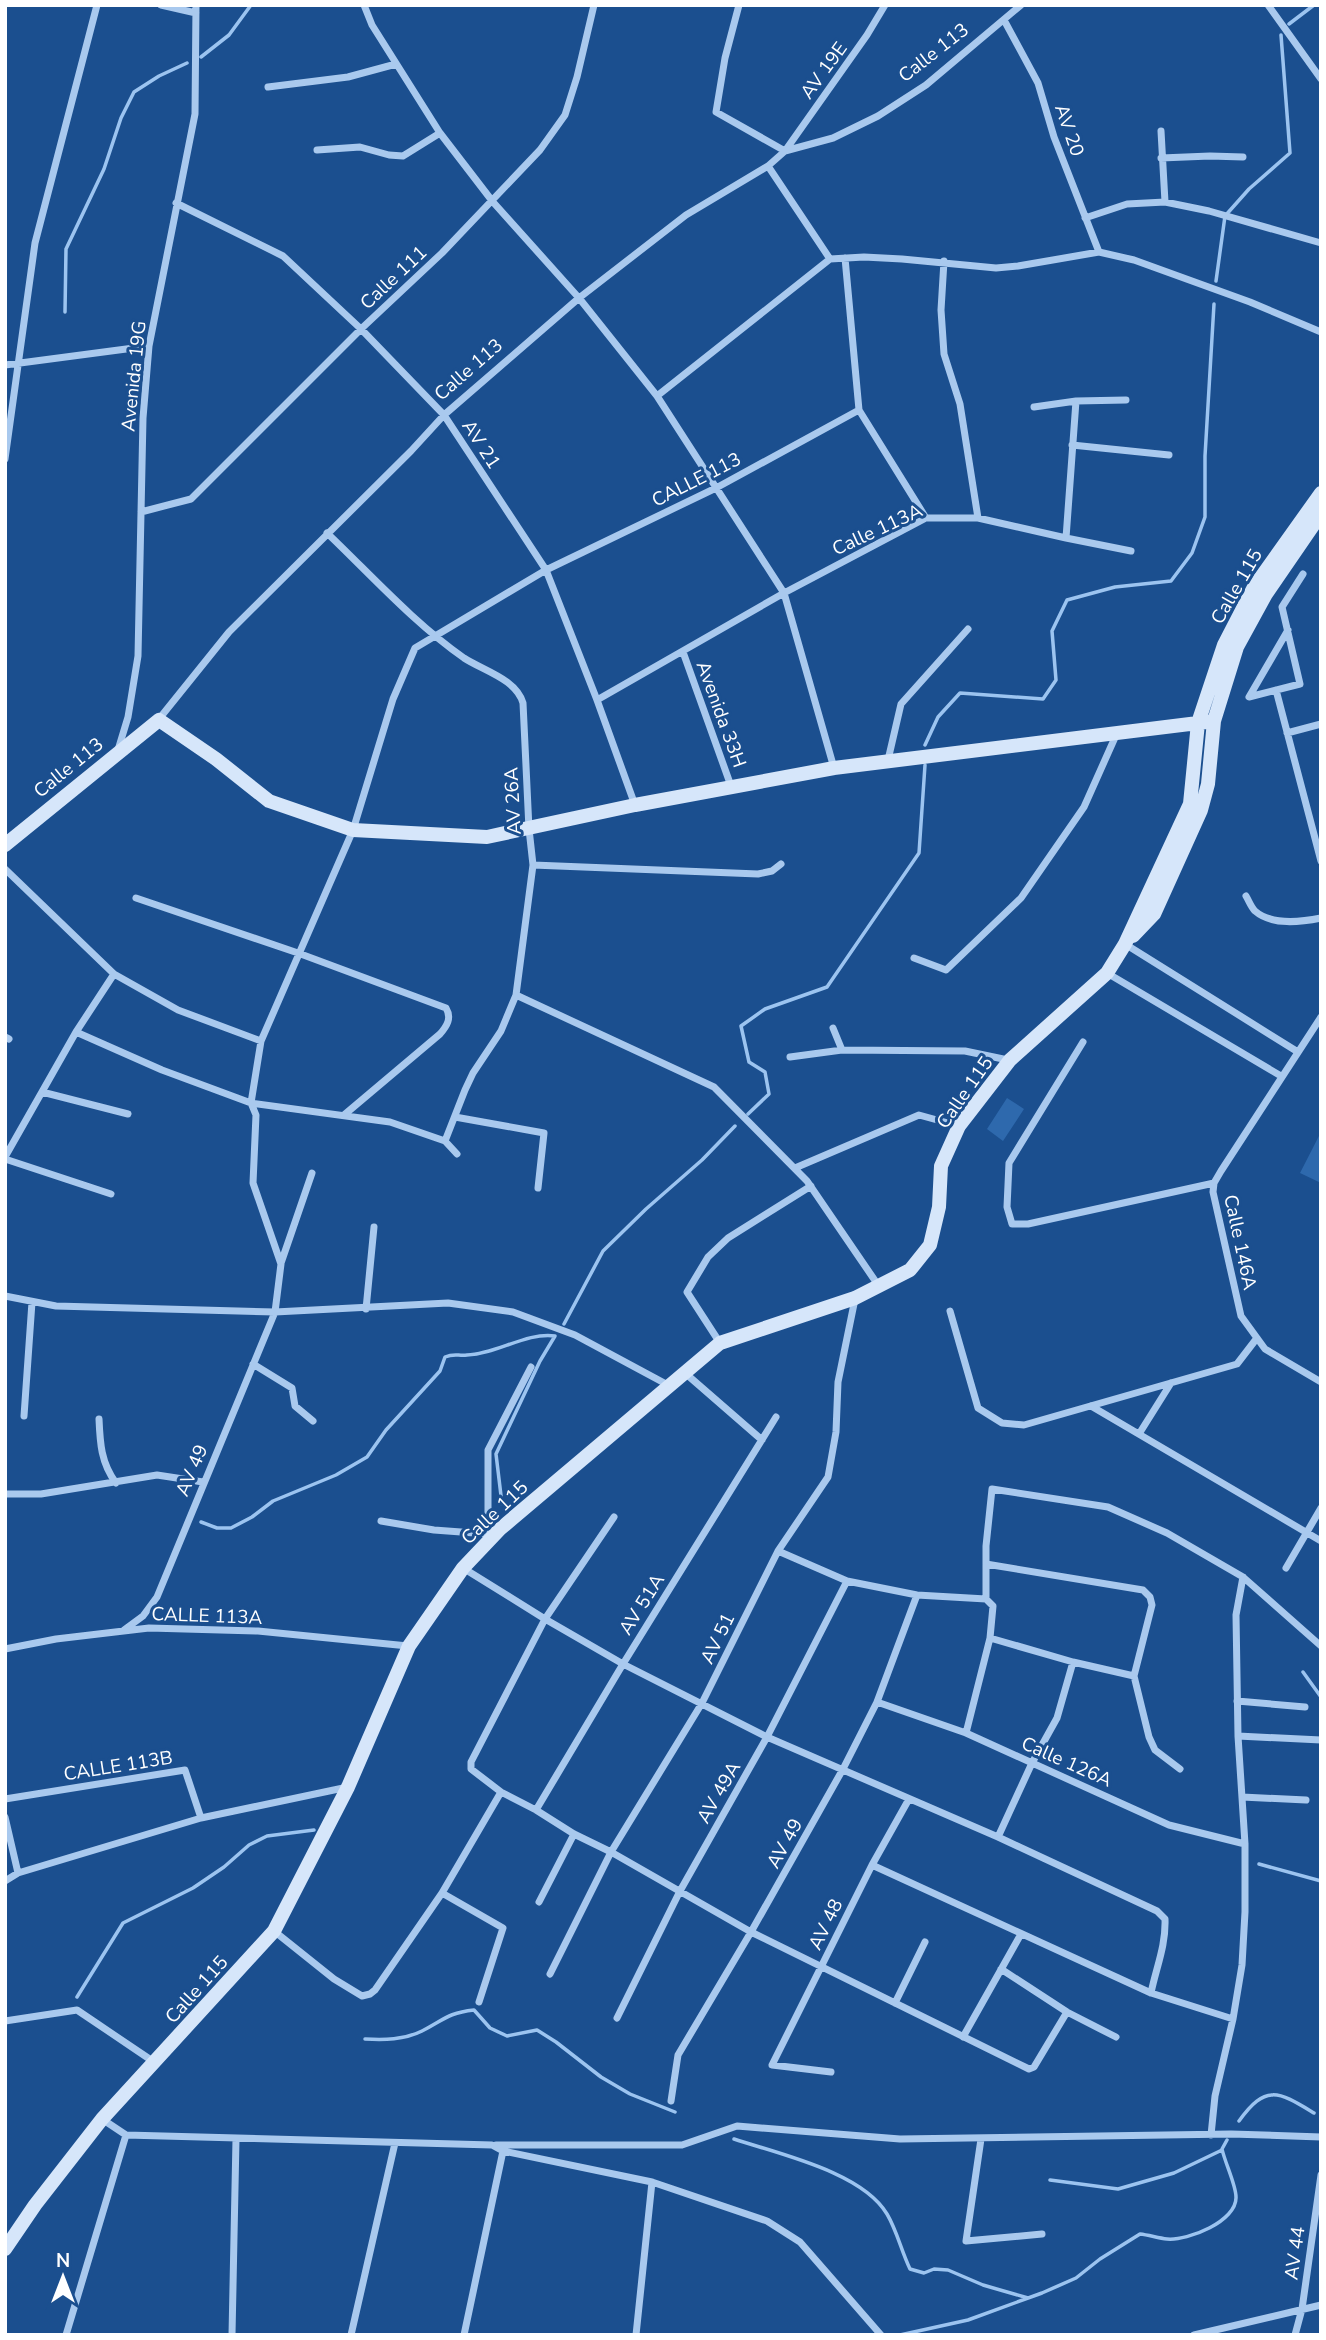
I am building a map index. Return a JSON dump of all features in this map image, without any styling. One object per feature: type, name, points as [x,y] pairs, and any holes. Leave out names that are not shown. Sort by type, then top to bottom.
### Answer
[{"type":"main road","name":"Calle 115","points":[[5,2249],[102,2119],[274,1931],[348,1787],[409,1646],[488,1537],[720,1343],[855,1298],[910,1270],[930,1245],[939,1207],[941,1166],[959,1126],[1010,1060],[1107,973],[1125,944],[1190,804],[1198,723],[1224,645],[1254,587],[1291,532],[1321,494]]},
{"type":"main road","name":"Calle 115","points":[[1125,944],[1154,914],[1200,810],[1208,783],[1214,721],[1237,647],[1266,594],[1321,514]]},
{"type":"main road","points":[[159,720],[269,800],[353,830],[487,837],[635,805],[834,768],[1214,721]]},
{"type":"main road","name":"Calle 113","points":[[5,845],[159,720]]},
{"type":"street","points":[[5,458],[35,243],[97,5]]},
{"type":"street","points":[[161,5],[196,9]]},
{"type":"street","points":[[365,5],[372,25],[440,133],[493,202],[579,298],[657,396],[784,593],[834,768]]},
{"type":"street","name":"Calle 111","points":[[141,512],[191,499],[493,202],[540,150],[565,115],[594,5]]},
{"type":"street","points":[[739,5],[725,58],[716,112],[785,151]]},
{"type":"street","name":"AV 19E","points":[[785,151],[867,35],[885,5]]},
{"type":"street","name":"Calle 113","points":[[159,720],[229,632],[444,415],[579,298],[687,215],[768,166],[785,151],[833,138],[878,116],[926,85],[1021,5]]},
{"type":"street","points":[[1268,5],[1321,79]]},
{"type":"street","name":"Avenida 19G","points":[[118,751],[128,717],[138,656],[143,418],[149,346],[195,114],[196,9]]},
{"type":"street","name":"AV 20","points":[[1004,20],[1038,83],[1054,137],[1099,252]]},
{"type":"street","points":[[268,87],[348,77],[396,64]]},
{"type":"street","points":[[1161,131],[1165,202]]},
{"type":"street","points":[[317,150],[360,147],[403,156],[440,133]]},
{"type":"street","points":[[1161,158],[1243,157]]},
{"type":"street","points":[[768,166],[830,259]]},
{"type":"street","points":[[1085,218],[1127,204],[1165,202],[1209,211],[1321,243]]},
{"type":"street","name":"AV 21","points":[[176,203],[283,256],[361,329],[444,415],[545,570],[635,805]]},
{"type":"street","points":[[657,396],[830,259],[864,257],[944,261],[996,268],[1099,252],[1147,265],[1321,331]]},
{"type":"street","points":[[845,258],[859,410],[926,518]]},
{"type":"street","points":[[944,261],[941,310],[944,354],[960,404],[978,518]]},
{"type":"street","points":[[5,365],[149,346]]},
{"type":"street","points":[[1034,407],[1076,401],[1126,400]]},
{"type":"street","points":[[1066,538],[1076,401]]},
{"type":"street","name":"CALLE 113","points":[[281,1264],[253,1183],[256,1115],[251,1103],[261,1041],[353,830],[393,699],[415,648],[545,570],[716,488],[859,410]]},
{"type":"street","points":[[1072,445],[1169,455]]},
{"type":"street","name":"Calle 113A","points":[[597,700],[784,593],[926,518],[978,518],[1131,551]]},
{"type":"street","name":"AV 26A","points":[[327,533],[435,636],[465,658],[516,688],[523,703],[533,865],[516,995],[507,1020],[473,1073],[445,1141]]},
{"type":"street","points":[[1287,630],[1249,697],[1300,684],[1282,607],[1303,574]]},
{"type":"street","points":[[888,760],[901,704],[968,629]]},
{"type":"street","name":"Avenida 33H","points":[[683,652],[731,786]]},
{"type":"street","points":[[1276,690],[1321,862]]},
{"type":"street","points":[[1287,733],[1321,724]]},
{"type":"street","points":[[914,958],[946,970],[1021,898],[1084,807],[1117,732]]},
{"type":"street","points":[[533,865],[758,874],[772,872],[781,864]]},
{"type":"street","points":[[5,869],[114,974],[178,1010],[261,1041]]},
{"type":"street","points":[[1246,896],[1254,910],[1265,917],[1297,922],[1321,918]]},
{"type":"street","points":[[136,898],[298,953],[446,1008],[449,1021],[440,1034],[344,1115]]},
{"type":"street","points":[[1125,944],[1298,1052]]},
{"type":"street","points":[[1107,973],[1281,1076]]},
{"type":"street","points":[[111,1194],[5,1158],[76,1032],[114,974]]},
{"type":"street","points":[[516,995],[708,1083],[811,1186],[878,1285]]},
{"type":"street","name":"Calle 146A","points":[[1321,1017],[1214,1183],[1213,1192],[1241,1316],[1265,1349],[1321,1382]]},
{"type":"street","points":[[833,1028],[842,1049]]},
{"type":"street","points":[[76,1032],[162,1070],[251,1103],[390,1122],[445,1141],[457,1154]]},
{"type":"street","points":[[1083,1042],[1009,1163],[1007,1207],[1012,1224],[1027,1224],[1214,1183]]},
{"type":"street","points":[[790,1057],[842,1049],[965,1052],[1010,1060]]},
{"type":"street","points":[[43,1092],[128,1114]]},
{"type":"street","points":[[795,1168],[919,1115],[959,1126]]},
{"type":"street","points":[[455,1116],[544,1133],[538,1188]]},
{"type":"street","points":[[281,1264],[312,1172]]},
{"type":"street","points":[[720,1343],[687,1292],[708,1256],[728,1238],[811,1186]]},
{"type":"street","points":[[366,1309],[374,1227]]},
{"type":"street","name":"AV 49","points":[[124,1630],[143,1616],[157,1597],[202,1482],[275,1312],[281,1264]]},
{"type":"street","points":[[5,1296],[56,1306],[275,1312],[448,1303],[513,1312],[575,1335],[668,1386]]},
{"type":"street","name":"AV 51","points":[[550,1974],[611,1852],[702,1703],[778,1551],[828,1477],[836,1432],[838,1382],[855,1298]]},
{"type":"street","points":[[24,1416],[32,1303]]},
{"type":"street","points":[[950,1311],[978,1408],[1002,1423],[1024,1425],[1237,1364],[1257,1338]]},
{"type":"street","points":[[253,1364],[292,1388],[295,1406],[313,1421]]},
{"type":"street","points":[[381,1521],[488,1537],[488,1450],[531,1367]]},
{"type":"street","points":[[684,1373],[762,1440]]},
{"type":"street","points":[[1139,1434],[1171,1383]]},
{"type":"street","points":[[1091,1406],[1321,1541]]},
{"type":"street","name":"AV 51A","points":[[536,1810],[776,1417]]},
{"type":"street","points":[[99,1419],[100,1447],[106,1470],[116,1483]]},
{"type":"street","points":[[5,1494],[41,1494],[158,1475],[202,1482]]},
{"type":"street","points":[[986,1599],[992,1489],[1108,1507],[1167,1533],[1243,1577],[1321,1646]]},
{"type":"street","points":[[1286,1568],[1321,1508]]},
{"type":"street","points":[[614,1517],[545,1619],[471,1762],[471,1769],[501,1792],[751,1932],[1029,2069],[1034,2067],[1067,2012]]},
{"type":"street","points":[[778,1551],[847,1581],[917,1595],[986,1599],[993,1606],[990,1638],[966,1734]]},
{"type":"street","points":[[986,1564],[1143,1590],[1150,1597],[1152,1605],[1134,1676],[1149,1737],[1155,1750],[1180,1769]]},
{"type":"street","points":[[463,1568],[623,1664],[767,1737],[998,1837],[1157,1911],[1165,1919],[1160,1962],[1151,1993]]},
{"type":"street","points":[[1211,2136],[1215,2096],[1242,1965],[1245,1925],[1245,1844],[1238,1737],[1236,1615],[1243,1577]]},
{"type":"street","name":"AV 49A","points":[[617,2018],[680,1891],[767,1737],[847,1581]]},
{"type":"street","name":"AV 49","points":[[671,2101],[678,2055],[843,1769],[877,1702],[917,1595]]},
{"type":"street","name":"CALLE 113A","points":[[5,1650],[56,1639],[149,1628],[258,1631],[409,1646]]},
{"type":"street","points":[[990,1638],[1134,1676]]},
{"type":"street","points":[[998,1837],[1032,1763],[1057,1718],[1073,1662]]},
{"type":"street","points":[[1237,1701],[1305,1707]]},
{"type":"street","name":"Calle 126A","points":[[877,1702],[966,1734],[1169,1825],[1245,1844]]},
{"type":"street","points":[[1238,1737],[1321,1740]]},
{"type":"street","name":"CALLE 113B","points":[[5,1799],[185,1770],[201,1818]]},
{"type":"street","points":[[5,1881],[18,1873],[201,1818],[348,1787]]},
{"type":"street","points":[[274,1931],[334,1979],[362,1996],[370,1994],[442,1893],[501,1792]]},
{"type":"street","points":[[1242,1797],[1306,1800]]},
{"type":"street","name":"AV 48","points":[[831,2072],[772,2065],[872,1865],[909,1799]]},
{"type":"street","points":[[5,1818],[18,1873]]},
{"type":"street","points":[[539,1902],[575,1835]]},
{"type":"street","points":[[872,1865],[1151,1993],[1233,2019]]},
{"type":"street","points":[[442,1893],[503,1928],[479,2002]]},
{"type":"street","points":[[963,2037],[1021,1934]]},
{"type":"street","points":[[895,2003],[925,1942]]},
{"type":"street","points":[[1001,1969],[1067,2012],[1116,2037]]},
{"type":"street","points":[[5,2021],[77,2010],[154,2062]]},
{"type":"street","points":[[102,2119],[127,2135],[492,2145],[682,2145],[737,2126],[900,2139],[1231,2134],[1321,2137]]},
{"type":"street","points":[[66,2335],[127,2135]]},
{"type":"street","points":[[232,2335],[236,2139]]},
{"type":"street","points":[[981,2139],[966,2241],[1042,2234]]},
{"type":"street","points":[[351,2335],[395,2143]]},
{"type":"street","points":[[492,2145],[503,2151],[652,2182],[767,2221],[800,2242],[881,2335]]},
{"type":"street","points":[[464,2335],[503,2151]]},
{"type":"street","name":"AV 44","points":[[1295,2335],[1321,2175]]},
{"type":"street","points":[[636,2335],[652,2182]]},
{"type":"street","points":[[1194,2335],[1321,2305]]},
{"type":"shaded area","points":[[1007,1098],[1024,1109],[1003,1141],[987,1129]]},
{"type":"shaded area","points":[[1321,1132],[1321,1183],[1300,1173]]},
{"type":"waterway","points":[[201,57],[229,35],[251,5]]},
{"type":"waterway","points":[[1289,24],[1314,5]]},
{"type":"waterway","points":[[1216,281],[1225,216],[1249,189],[1290,153],[1281,35]]},
{"type":"waterway","points":[[65,312],[66,249],[104,169],[121,118],[134,92],[187,63]]},
{"type":"waterway","points":[[925,745],[938,717],[960,693],[1043,699],[1056,680],[1052,631],[1067,600],[1115,587],[1171,581],[1192,553],[1205,517],[1205,456],[1214,304]]},
{"type":"waterway","points":[[748,1114],[769,1094],[765,1072],[749,1062],[741,1026],[765,1009],[827,987],[919,853],[925,765]]},
{"type":"waterway","points":[[564,1324],[603,1251],[735,1126]]},
{"type":"waterway","points":[[201,1522],[217,1528],[231,1528],[252,1517],[273,1501],[336,1475],[367,1457],[386,1430],[440,1371],[445,1357],[478,1354],[533,1337],[555,1336],[540,1361],[496,1454],[502,1504]]},
{"type":"waterway","points":[[1303,1672],[1321,1697]]},
{"type":"waterway","points":[[77,1997],[123,1923],[193,1888],[224,1867],[249,1845],[267,1836],[314,1830]]},
{"type":"waterway","points":[[1259,1864],[1321,1881]]},
{"type":"waterway","points":[[365,2039],[401,2038],[422,2031],[451,2015],[474,2010],[490,2028],[507,2036],[537,2030],[601,2077],[630,2094],[675,2112]]},
{"type":"waterway","points":[[1239,2121],[1257,2101],[1274,2095],[1291,2100],[1314,2113]]},
{"type":"waterway","points":[[734,2139],[818,2166],[859,2187],[875,2199],[887,2214],[910,2269],[924,2273],[934,2269],[948,2270],[983,2285],[1028,2298]]},
{"type":"waterway","points":[[900,2335],[968,2320],[1042,2293],[1076,2278],[1140,2234],[1176,2239],[1210,2228],[1229,2214],[1236,2197],[1222,2149],[1227,2140]]},
{"type":"waterway","points":[[1050,2180],[1118,2189],[1174,2173],[1222,2150]]}]
